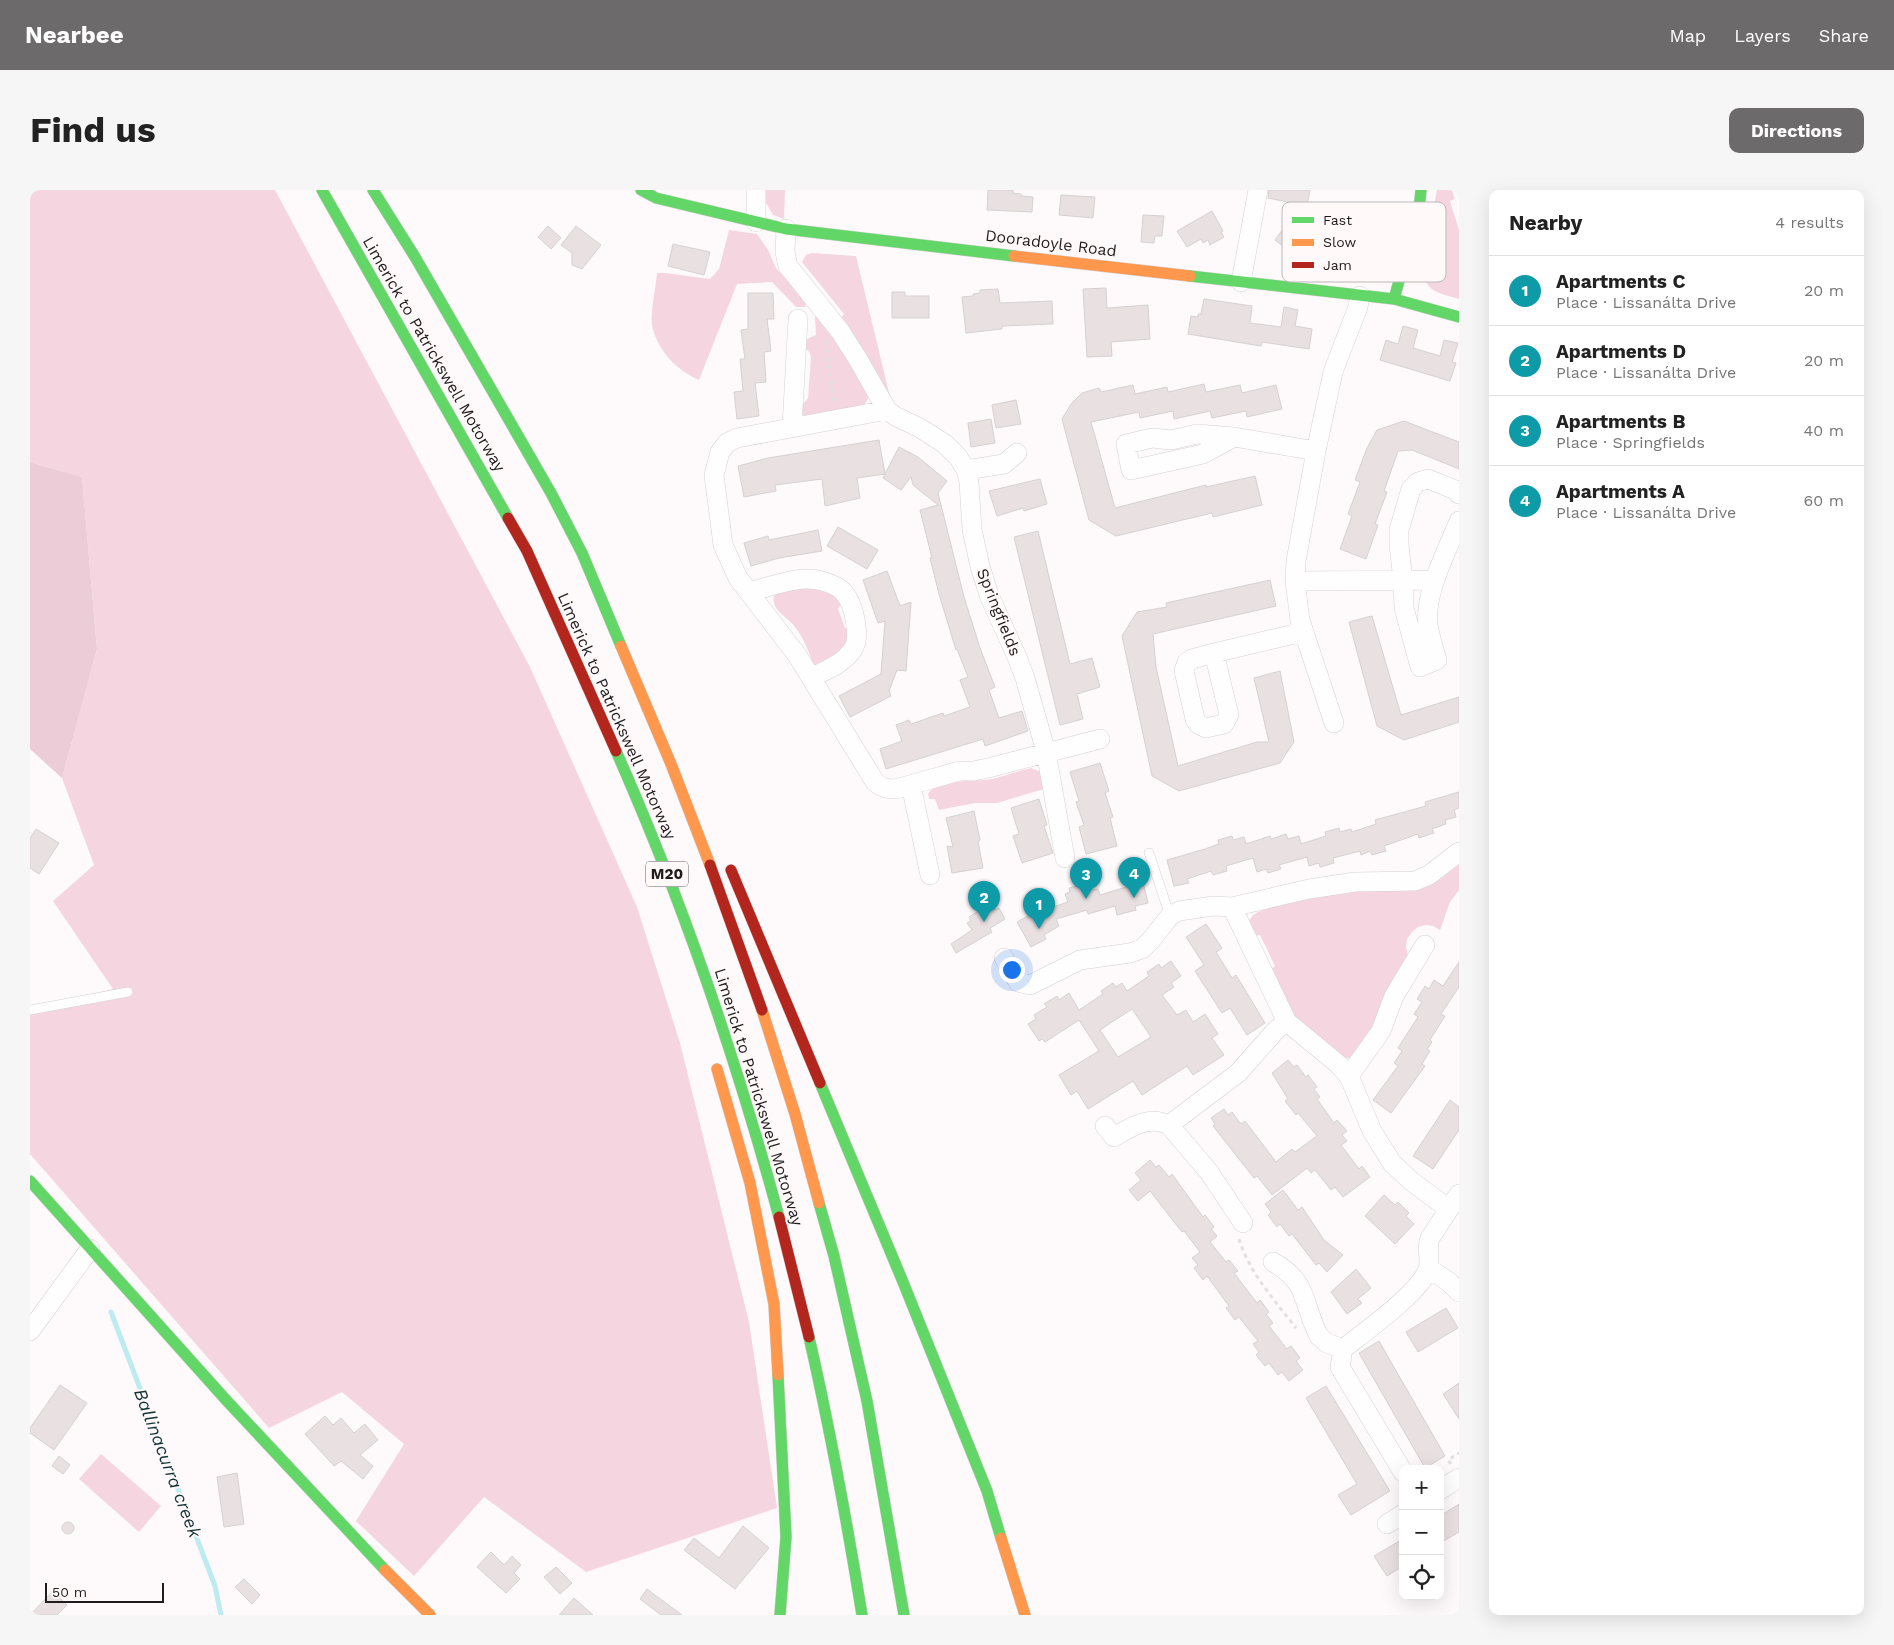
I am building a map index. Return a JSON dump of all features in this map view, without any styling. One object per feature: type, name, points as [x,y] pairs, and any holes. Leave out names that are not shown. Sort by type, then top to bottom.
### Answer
[{"type":"main road","name":"Limerick to Patrickswell Motorway","points":[[322,190],[527,551],[648,824],[695,945],[763,1157],[796,1279],[824,1401],[849,1532],[862,1615]]},
{"type":"main road","name":"Limerick to Patrickswell Motorway","points":[[372,190],[419,266],[533,461],[582,553],[668,755],[699,834],[749,971],[795,1114],[834,1256],[868,1401],[904,1615]]},
{"type":"main road","name":"Dooradoyle Road","points":[[641,190],[656,198],[786,229],[1394,299],[1459,316]]},
{"type":"main road","points":[[1394,299],[1399,282]]},
{"type":"main road","name":"M20","points":[[582,553],[624,624]]},
{"type":"main road","name":"M20","points":[[556,616],[639,830],[648,859]]},
{"type":"main road","points":[[725,856],[903,1282],[987,1491],[1025,1615]]},
{"type":"main road","points":[[713,1056],[750,1184],[774,1304],[786,1537],[780,1615]]},
{"type":"main road","points":[[30,1181],[319,1501],[430,1615]]},
{"type":"street","points":[[756,190],[756,222]]},
{"type":"street","points":[[1241,282],[1258,190]]},
{"type":"street","points":[[786,229],[785,252],[788,266],[840,331],[886,410],[737,438],[727,443],[720,452],[714,475],[723,545],[738,578],[787,641],[812,677],[875,782],[887,789],[911,785],[959,771],[974,771],[1100,739]]},
{"type":"street","points":[[1334,723],[1303,632],[1295,581],[1299,541],[1333,372],[1360,296]]},
{"type":"street","points":[[792,427],[798,319]]},
{"type":"street","name":"Springfields","points":[[886,410],[920,428],[944,444],[958,456],[966,470],[972,530],[980,566],[989,595],[1023,674],[1046,752],[1065,858]]},
{"type":"street","points":[[1234,436],[1203,454],[1131,470],[1126,444],[1152,438],[1171,440],[1197,434],[1234,436],[1316,451]]},
{"type":"street","points":[[966,470],[1004,464],[1017,453]]},
{"type":"street","points":[[1459,494],[1458,491],[1428,480],[1418,482],[1411,489],[1399,530],[1398,545],[1403,580],[1404,608],[1420,667],[1437,660],[1428,624],[1430,602],[1435,580],[1459,521]]},
{"type":"street","points":[[750,592],[808,579],[821,580],[840,588],[845,594],[853,614],[857,635],[856,643],[853,650],[842,662],[812,677]]},
{"type":"street","points":[[1295,581],[1435,580]]},
{"type":"street","points":[[1214,653],[1303,632]]},
{"type":"street","points":[[911,785],[930,875]]},
{"type":"street","points":[[1004,958],[1018,982],[1030,985],[1080,960],[1130,953],[1142,949],[1170,916],[1179,911],[1213,906],[1232,907],[1269,900],[1309,889],[1355,882],[1415,881],[1429,875],[1459,852]]},
{"type":"street","points":[[1232,907],[1287,1022],[1338,1064],[1348,1076],[1372,1131],[1392,1163],[1411,1181],[1454,1202],[1427,1245],[1428,1268],[1420,1282],[1402,1301],[1343,1349],[1340,1367],[1399,1465]]},
{"type":"street","points":[[1348,1076],[1381,1031],[1394,996],[1425,945]]},
{"type":"street","points":[[1169,1124],[1228,1082],[1277,1029],[1287,1022]]},
{"type":"street","points":[[1106,1126],[1114,1137],[1141,1123],[1163,1122],[1169,1124],[1209,1172],[1241,1230]]},
{"type":"street","points":[[30,1331],[90,1249]]},
{"type":"street","points":[[1273,1262],[1288,1271],[1297,1280],[1319,1336],[1327,1343],[1343,1349]]},
{"type":"street","points":[[1428,1268],[1450,1282],[1459,1292]]},
{"type":"street","points":[[1444,1487],[1459,1478]]},
{"type":"street","points":[[1387,1524],[1399,1516]]},
{"type":"lane","points":[[1149,853],[1170,916]]},
{"type":"lane","points":[[30,1010],[128,992]]},
{"type":"path","points":[[825,338],[836,419]]},
{"type":"path","points":[[1241,1230],[1243,1252],[1255,1273],[1297,1329]]},
{"type":"shaded area","points":[[30,190],[275,190],[530,667],[637,907],[680,1043],[749,1322],[777,1508],[586,1572],[484,1497],[414,1576],[356,1521],[404,1444],[342,1392],[269,1428],[30,1154],[30,1009],[113,989],[53,901],[94,865],[62,778],[97,649],[82,477],[30,462]]},
{"type":"shaded area","points":[[766,190],[785,190],[784,219],[773,215],[766,203]]},
{"type":"shaded area","points":[[1437,190],[1452,190],[1455,199],[1450,201],[1459,230],[1459,299],[1437,292],[1426,282],[1446,282],[1446,202],[1435,202]]},
{"type":"shaded area","points":[[729,230],[757,234],[768,250],[776,268],[804,300],[806,307],[796,307],[772,282],[737,284],[699,380],[675,365],[658,343],[652,325],[657,273],[710,279],[719,269]]},
{"type":"shaded area","points":[[812,253],[856,256],[890,397],[861,346],[840,319],[844,314],[802,262],[806,255]]},
{"type":"shaded area","points":[[818,313],[831,330],[868,395],[868,399],[863,406],[805,417],[801,406],[808,398],[811,358],[810,353],[803,345],[807,339],[816,335],[815,317]]},
{"type":"shaded area","points":[[30,462],[82,477],[97,649],[62,778],[30,749]]},
{"type":"shaded area","points":[[802,588],[824,591],[838,598],[842,602],[838,609],[845,628],[851,631],[847,646],[839,655],[814,666],[798,631],[777,610],[774,601],[774,596],[781,591]]},
{"type":"shaded area","points":[[1031,768],[1041,772],[1044,789],[997,803],[975,803],[939,810],[935,799],[929,799],[928,794],[939,785],[992,779]]},
{"type":"shaded area","points":[[1459,861],[1459,890],[1450,902],[1440,930],[1426,925],[1418,927],[1412,932],[1407,939],[1406,947],[1409,959],[1379,1020],[1356,1055],[1344,1058],[1294,1018],[1271,969],[1275,966],[1260,935],[1254,936],[1248,924],[1250,918],[1258,912],[1295,899],[1377,888],[1400,891],[1411,889]]},
{"type":"shaded area","points":[[101,1454],[161,1506],[139,1532],[79,1479]]},
{"type":"building","points":[[988,190],[1013,190],[1013,193],[1033,197],[1032,212],[987,210]]},
{"type":"building","points":[[1269,190],[1310,190],[1308,202],[1288,202],[1268,198]]},
{"type":"building","points":[[1061,195],[1095,197],[1093,218],[1059,215]]},
{"type":"building","points":[[1212,211],[1223,231],[1221,232],[1224,237],[1210,245],[1208,240],[1203,243],[1201,239],[1187,247],[1177,231]]},
{"type":"building","points":[[1143,215],[1164,216],[1162,236],[1155,236],[1154,243],[1141,242]]},
{"type":"building","points":[[548,226],[561,238],[551,249],[538,237]]},
{"type":"building","points":[[576,226],[601,245],[582,269],[572,265],[572,253],[561,245]]},
{"type":"building","points":[[1282,230],[1282,245],[1275,240]]},
{"type":"building","points":[[673,244],[710,252],[704,275],[668,266]]},
{"type":"building","points":[[1106,288],[1107,308],[1148,305],[1150,339],[1111,342],[1112,356],[1087,357],[1083,289]]},
{"type":"building","points":[[998,289],[1000,303],[1052,301],[1053,324],[1002,326],[1002,329],[966,333],[962,297],[973,296],[973,294],[980,293],[980,290]]},
{"type":"building","points":[[892,292],[905,292],[905,296],[929,296],[929,318],[892,318]]},
{"type":"building","points":[[748,293],[773,293],[774,319],[767,319],[771,351],[764,352],[766,382],[755,383],[759,416],[737,419],[734,392],[743,391],[740,359],[745,359],[741,330],[748,329]]},
{"type":"building","points":[[1204,299],[1252,306],[1250,323],[1281,327],[1284,307],[1298,310],[1295,326],[1312,329],[1309,349],[1262,342],[1261,346],[1188,334],[1191,316],[1198,317],[1198,314],[1201,314]]},
{"type":"building","points":[[1403,326],[1418,330],[1413,348],[1440,356],[1444,340],[1458,343],[1452,362],[1456,363],[1450,381],[1380,360],[1386,340],[1398,344]]},
{"type":"building","points":[[1204,384],[1206,392],[1240,385],[1242,393],[1276,385],[1282,409],[1247,417],[1246,411],[1212,418],[1210,411],[1174,419],[1173,411],[1140,418],[1139,412],[1091,422],[1115,508],[1206,485],[1206,487],[1255,476],[1262,505],[1213,517],[1212,513],[1116,536],[1089,520],[1062,419],[1071,404],[1082,393],[1099,388],[1101,392],[1133,385],[1135,394],[1167,387],[1168,392]]},
{"type":"building","points":[[1016,400],[1021,424],[996,428],[992,405]]},
{"type":"building","points":[[991,419],[995,443],[971,447],[968,423]]},
{"type":"building","points":[[1404,421],[1459,442],[1459,469],[1412,450],[1398,451],[1384,491],[1387,492],[1375,524],[1378,525],[1366,559],[1340,549],[1352,516],[1348,514],[1360,482],[1355,480],[1367,448],[1377,430]]},
{"type":"building","points":[[879,440],[885,474],[857,478],[860,498],[825,506],[822,479],[775,485],[776,491],[744,497],[738,466],[768,458]]},
{"type":"building","points":[[899,447],[918,457],[947,481],[938,493],[964,597],[995,687],[989,690],[999,718],[1022,711],[1028,731],[985,746],[983,739],[886,769],[880,749],[902,741],[896,725],[909,720],[911,724],[943,713],[944,716],[970,707],[960,680],[968,677],[956,650],[939,594],[920,510],[938,505],[913,485],[911,477],[901,490],[883,478]]},
{"type":"building","points":[[1040,479],[1047,504],[1024,511],[1023,508],[997,516],[989,491]]},
{"type":"building","points":[[838,527],[878,550],[867,569],[827,546]]},
{"type":"building","points":[[818,530],[822,551],[779,558],[751,566],[744,543],[768,536],[769,540]]},
{"type":"building","points":[[1038,531],[1070,664],[1092,658],[1100,687],[1077,694],[1083,719],[1060,725],[1014,537]]},
{"type":"building","points":[[887,571],[900,606],[911,602],[906,671],[897,670],[889,691],[891,696],[850,717],[839,696],[881,674],[885,621],[878,623],[863,580]]},
{"type":"building","points":[[1270,580],[1276,606],[1153,634],[1156,667],[1178,766],[1257,742],[1269,742],[1254,678],[1280,671],[1294,742],[1280,763],[1179,791],[1152,776],[1122,636],[1137,612],[1167,607],[1166,603]]},
{"type":"building","points":[[1372,616],[1401,715],[1459,697],[1459,722],[1404,740],[1377,726],[1349,622]]},
{"type":"building","points":[[1100,763],[1109,791],[1105,793],[1113,817],[1110,818],[1117,846],[1086,854],[1079,827],[1084,825],[1076,802],[1079,801],[1070,772]]},
{"type":"building","points":[[1459,792],[1459,808],[1454,810],[1456,817],[1445,820],[1446,824],[1432,829],[1434,833],[1419,838],[1418,834],[1384,846],[1386,851],[1372,855],[1370,851],[1361,855],[1360,851],[1333,858],[1334,863],[1320,867],[1319,863],[1309,866],[1307,857],[1279,865],[1281,869],[1268,873],[1266,869],[1257,872],[1253,858],[1226,866],[1227,871],[1213,875],[1211,871],[1187,879],[1189,883],[1174,886],[1167,860],[1219,844],[1218,840],[1232,836],[1233,840],[1244,837],[1246,844],[1270,836],[1271,839],[1286,834],[1288,839],[1299,836],[1301,844],[1326,836],[1325,832],[1339,828],[1340,832],[1351,829],[1352,832],[1376,824],[1375,820],[1426,806],[1425,802]]},
{"type":"building","points":[[1039,799],[1047,825],[1044,826],[1053,853],[1022,863],[1013,836],[1019,834],[1011,808]]},
{"type":"building","points":[[974,811],[983,868],[952,873],[947,846],[953,847],[946,818]]},
{"type":"building","points":[[36,829],[59,843],[39,874],[30,868],[30,838]]},
{"type":"building","points":[[1143,882],[1148,903],[1135,906],[1136,910],[1117,915],[1115,906],[1088,914],[1087,910],[1056,919],[1059,926],[1044,935],[1046,939],[1031,947],[1017,922],[1039,910],[1041,913],[1068,902],[1065,894],[1070,892],[1069,888],[1081,885],[1082,889],[1091,886],[1092,890],[1098,889],[1100,895]]},
{"type":"building","points":[[991,903],[995,910],[999,908],[1005,919],[990,928],[992,932],[956,953],[951,944],[972,930],[967,923],[971,921],[969,917]]},
{"type":"building","points":[[1206,924],[1222,948],[1216,952],[1232,978],[1236,975],[1265,1023],[1247,1035],[1230,1008],[1222,1013],[1195,971],[1204,965],[1186,937]]},
{"type":"building","points":[[1171,961],[1181,976],[1171,983],[1174,987],[1162,995],[1177,1015],[1186,1010],[1193,1022],[1205,1014],[1218,1034],[1212,1038],[1224,1055],[1193,1075],[1187,1066],[1142,1095],[1133,1081],[1088,1109],[1077,1091],[1071,1095],[1059,1075],[1099,1051],[1079,1020],[1045,1042],[1042,1039],[1039,1041],[1028,1024],[1036,1019],[1034,1015],[1047,1007],[1044,1004],[1057,996],[1059,1000],[1069,993],[1079,1010],[1103,994],[1101,991],[1113,983],[1116,987],[1122,983],[1127,991],[1149,976],[1147,972],[1159,964],[1161,968]],"holes":[[[1132,1009],[1151,1037],[1118,1057],[1100,1030]]]},
{"type":"building","points":[[1459,962],[1459,987],[1441,1014],[1445,1016],[1430,1040],[1432,1042],[1427,1049],[1430,1051],[1422,1064],[1425,1066],[1391,1113],[1373,1100],[1398,1066],[1394,1063],[1402,1051],[1398,1048],[1418,1017],[1414,1014],[1422,1002],[1417,999],[1425,986],[1429,989],[1434,980],[1443,986]]},
{"type":"building","points":[[1288,1060],[1294,1067],[1297,1065],[1306,1077],[1308,1075],[1317,1087],[1314,1089],[1320,1097],[1317,1099],[1334,1123],[1337,1120],[1347,1131],[1342,1135],[1347,1141],[1341,1145],[1359,1169],[1362,1166],[1370,1177],[1343,1197],[1335,1187],[1331,1190],[1315,1170],[1311,1173],[1307,1168],[1272,1195],[1257,1176],[1254,1178],[1213,1126],[1215,1124],[1211,1118],[1224,1109],[1228,1115],[1232,1112],[1241,1124],[1245,1121],[1276,1162],[1292,1149],[1295,1152],[1317,1136],[1285,1101],[1288,1099],[1272,1073]]},
{"type":"building","points":[[1450,1100],[1459,1107],[1459,1130],[1433,1169],[1413,1156]]},
{"type":"building","points":[[1150,1160],[1156,1167],[1159,1165],[1169,1177],[1172,1174],[1203,1217],[1205,1215],[1214,1227],[1211,1229],[1217,1236],[1210,1242],[1226,1262],[1229,1260],[1238,1271],[1234,1273],[1257,1303],[1260,1300],[1269,1312],[1266,1314],[1273,1323],[1269,1326],[1287,1349],[1291,1346],[1300,1358],[1296,1361],[1303,1370],[1289,1381],[1282,1372],[1278,1375],[1269,1363],[1265,1366],[1256,1355],[1259,1352],[1253,1344],[1258,1341],[1239,1317],[1235,1320],[1226,1308],[1229,1306],[1207,1276],[1203,1280],[1194,1268],[1198,1265],[1192,1258],[1200,1252],[1184,1231],[1182,1232],[1150,1191],[1138,1201],[1129,1190],[1141,1180],[1135,1173]]},
{"type":"building","points":[[1283,1190],[1298,1210],[1302,1207],[1324,1240],[1343,1255],[1327,1272],[1319,1263],[1316,1265],[1292,1234],[1289,1236],[1280,1224],[1277,1227],[1268,1215],[1271,1212],[1265,1204]]},
{"type":"building","points":[[1384,1195],[1395,1205],[1398,1202],[1409,1213],[1406,1216],[1414,1224],[1395,1244],[1365,1216]]},
{"type":"building","points":[[1356,1269],[1371,1288],[1358,1299],[1362,1303],[1347,1314],[1331,1292]]},
{"type":"building","points":[[1446,1308],[1458,1328],[1418,1352],[1406,1332]]},
{"type":"building","points":[[1379,1341],[1445,1456],[1430,1465],[1423,1465],[1359,1353]]},
{"type":"building","points":[[1459,1383],[1459,1419],[1443,1394]]},
{"type":"building","points":[[60,1385],[87,1403],[54,1450],[30,1433],[30,1428]]},
{"type":"building","points":[[1326,1386],[1390,1491],[1351,1515],[1338,1495],[1357,1484],[1306,1398]]},
{"type":"building","points":[[325,1416],[333,1425],[341,1418],[354,1433],[365,1424],[378,1440],[360,1455],[373,1466],[363,1479],[341,1461],[334,1466],[305,1434]]},
{"type":"building","points":[[59,1456],[70,1465],[63,1474],[52,1466]]},
{"type":"building","points":[[237,1473],[244,1524],[224,1527],[217,1477]]},
{"type":"building","points":[[1459,1504],[1459,1532],[1444,1541],[1444,1513]]},
{"type":"building","points":[[70,1522],[73,1523],[73,1533],[66,1534],[63,1533],[62,1526],[63,1523]]},
{"type":"building","points":[[743,1526],[769,1548],[735,1589],[684,1550],[694,1538],[719,1558]]},
{"type":"building","points":[[1399,1541],[1399,1568],[1387,1576],[1374,1556]]},
{"type":"building","points":[[491,1552],[504,1565],[512,1556],[521,1565],[514,1573],[520,1579],[506,1593],[477,1567]]},
{"type":"building","points":[[556,1567],[572,1583],[560,1594],[544,1577]]},
{"type":"building","points":[[244,1579],[260,1595],[252,1604],[235,1587]]},
{"type":"building","points":[[647,1589],[682,1615],[661,1615],[640,1599]]},
{"type":"building","points":[[53,1591],[67,1605],[57,1615],[30,1615]]},
{"type":"building","points":[[574,1598],[593,1615],[559,1615]]},
{"type":"waterway","name":"Ballinacurra creek","points":[[111,1312],[215,1586],[221,1615]]},
{"type":"traffic: fast","points":[[322,190],[508,518]]},
{"type":"traffic: fast","points":[[373,190],[415,257],[551,493],[582,553],[621,646]]},
{"type":"traffic: fast","points":[[641,190],[656,198],[786,229],[1014,256]]},
{"type":"traffic: fast","points":[[1420,202],[1421,190]]},
{"type":"traffic: fast","points":[[1190,276],[1394,299],[1459,317]]},
{"type":"traffic: fast","points":[[1394,299],[1399,282]]},
{"type":"traffic: fast","points":[[616,751],[686,923],[745,1098],[779,1217]]},
{"type":"traffic: fast","points":[[820,1083],[987,1491],[1001,1538]]},
{"type":"traffic: fast","points":[[30,1181],[227,1401],[385,1570]]},
{"type":"traffic: fast","points":[[819,1203],[834,1256],[867,1401],[904,1615]]},
{"type":"traffic: fast","points":[[809,1337],[838,1476],[862,1615]]},
{"type":"traffic: fast","points":[[778,1375],[786,1537],[780,1615]]},
{"type":"traffic: slow","points":[[1014,256],[1190,276]]},
{"type":"traffic: slow","points":[[621,646],[671,764],[710,865]]},
{"type":"traffic: slow","points":[[762,1010],[795,1114],[819,1203]]},
{"type":"traffic: slow","points":[[717,1069],[750,1183],[774,1304],[778,1375]]},
{"type":"traffic: slow","points":[[1001,1538],[1025,1615]]},
{"type":"traffic: slow","points":[[385,1570],[430,1615]]},
{"type":"traffic: jam","points":[[508,518],[527,551],[616,751]]},
{"type":"traffic: jam","points":[[710,865],[762,1010]]},
{"type":"traffic: jam","points":[[731,870],[820,1083]]},
{"type":"traffic: jam","points":[[779,1217],[809,1337]]},
{"type":"place","name":"Apartments A","points":[[1134,898]]},
{"type":"place","name":"Apartments B","points":[[1086,899]]},
{"type":"place","name":"Apartments D","points":[[984,922]]},
{"type":"place","name":"Apartments C","points":[[1039,929]]}]
